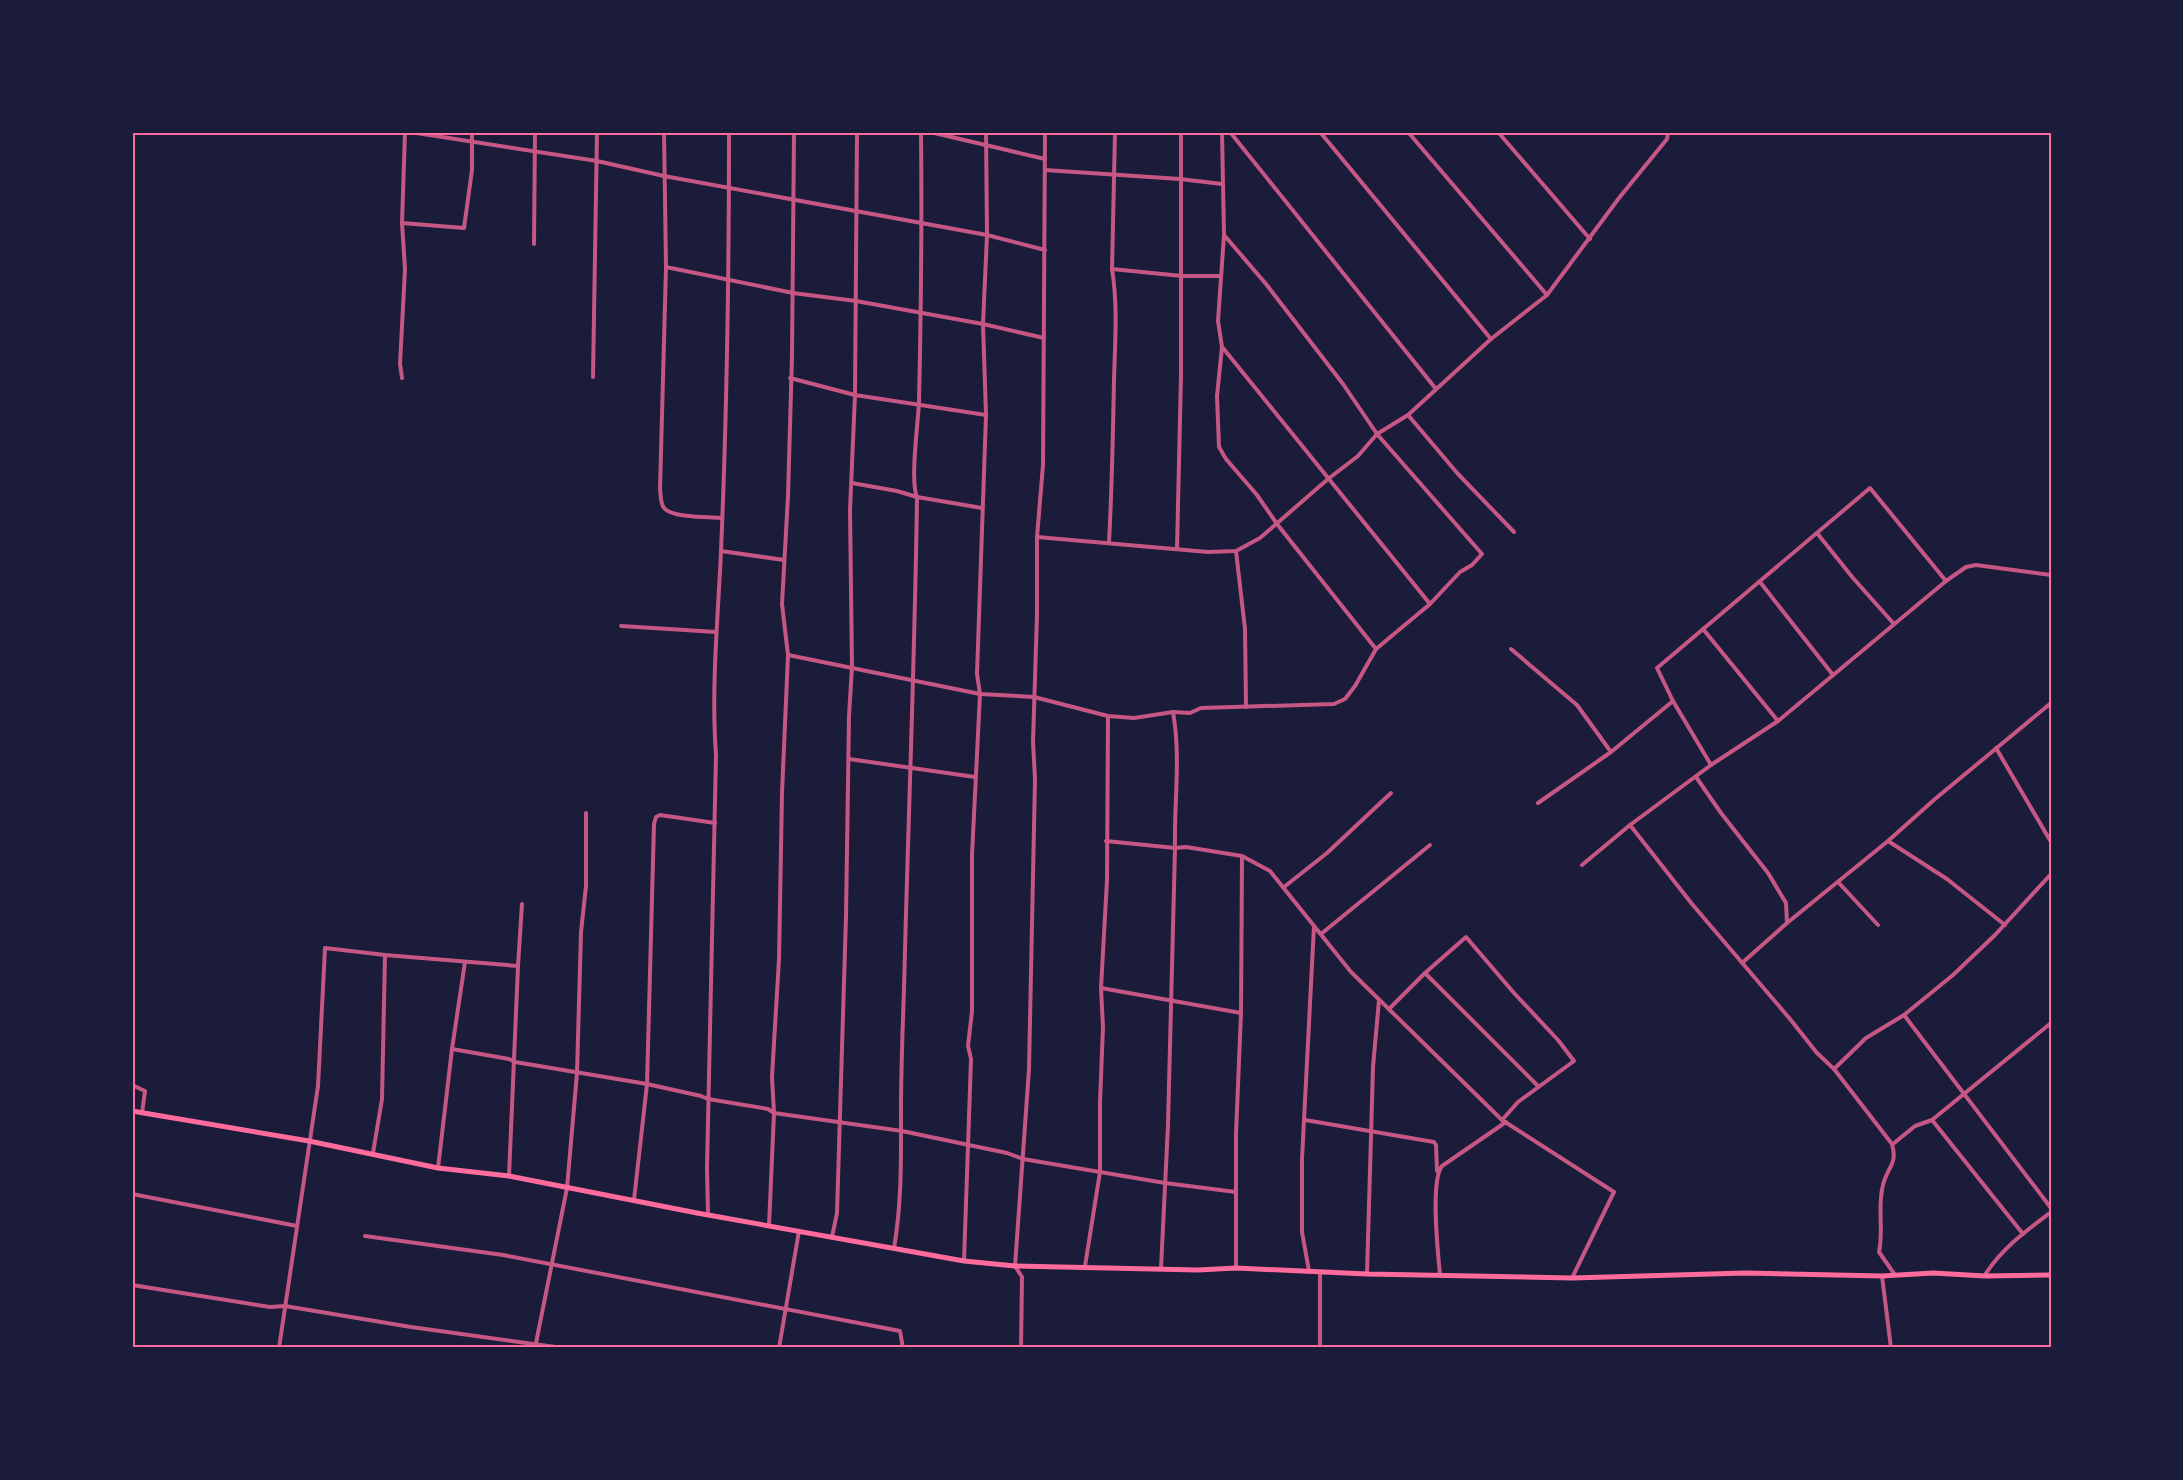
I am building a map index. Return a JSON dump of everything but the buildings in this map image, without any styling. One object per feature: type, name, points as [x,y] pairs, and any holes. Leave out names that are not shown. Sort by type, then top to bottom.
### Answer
[{"type":"main road","points":[[132,1111],[309,1141],[438,1167],[509,1176],[894,1249],[964,1261],[1015,1266],[1198,1270],[1236,1268],[1367,1274],[1572,1278],[1745,1273],[1882,1276],[1933,1273],[1985,1276],[2051,1275]]},
{"type":"street","points":[[402,378],[400,364],[405,269],[402,223],[405,132]]},
{"type":"street","points":[[410,132],[597,161],[664,176],[729,186],[987,235],[1045,250]]},
{"type":"street","points":[[402,223],[464,228],[472,170],[472,132]]},
{"type":"street","points":[[534,244],[535,132]]},
{"type":"street","points":[[592,376],[597,132]]},
{"type":"street","points":[[664,132],[666,267],[660,489],[662,506],[675,514],[722,518]]},
{"type":"street","points":[[708,1215],[708,1099],[716,755],[713,711],[722,518],[729,132]]},
{"type":"street","points":[[769,1226],[774,1113],[772,1077],[779,958],[782,793],[788,655],[782,604],[793,292],[794,132]]},
{"type":"street","points":[[832,1237],[837,1213],[852,667],[850,510],[855,395],[857,132]]},
{"type":"street","points":[[894,1249],[899,1221],[914,680],[912,651],[917,497],[914,489],[921,314],[921,132]]},
{"type":"street","points":[[930,132],[1045,159]]},
{"type":"street","points":[[964,1261],[971,1059],[968,1046],[972,1011],[972,855],[980,693],[977,674],[986,414],[983,324],[987,235],[986,132]]},
{"type":"street","points":[[1021,1348],[1022,1277],[1015,1266],[1029,1069],[1037,537],[1043,465],[1046,132]]},
{"type":"street","points":[[1109,542],[1116,317],[1112,269],[1115,132]]},
{"type":"street","points":[[1177,549],[1182,276],[1180,132]]},
{"type":"street","points":[[1222,132],[1224,235],[1218,321],[1222,347],[1217,396],[1219,447],[1226,459],[1257,495],[1277,524],[1376,649]]},
{"type":"street","points":[[1230,132],[1436,389]]},
{"type":"street","points":[[1320,132],[1491,339]]},
{"type":"street","points":[[1408,132],[1547,295]]},
{"type":"street","points":[[1498,132],[1590,239]]},
{"type":"street","points":[[1037,537],[1208,552],[1236,551],[1260,538],[1358,456],[1377,434],[1408,415],[1473,358],[1491,339],[1547,295],[1667,139],[1668,132]]},
{"type":"street","points":[[1046,170],[1222,184]]},
{"type":"street","points":[[788,655],[980,693],[1034,697],[1108,716],[1134,718],[1173,712],[1190,713],[1201,708],[1334,704],[1345,699],[1376,649],[1430,604],[1460,572],[1472,565],[1482,554],[1377,434],[1343,384],[1266,284],[1224,235]]},
{"type":"street","points":[[666,267],[793,292],[983,324],[1044,338]]},
{"type":"street","points":[[1112,269],[1182,276],[1221,276]]},
{"type":"street","points":[[1222,347],[1430,604]]},
{"type":"street","points":[[790,378],[855,395],[986,414]]},
{"type":"street","points":[[1408,415],[1458,474],[1514,532]]},
{"type":"street","points":[[852,483],[982,508]]},
{"type":"street","points":[[1711,765],[1657,669],[1870,488],[1946,581]]},
{"type":"street","points":[[1817,533],[1894,624]]},
{"type":"street","points":[[721,551],[784,560]]},
{"type":"street","points":[[1236,551],[1245,629],[1246,707]]},
{"type":"street","points":[[1582,865],[1630,825],[1711,765],[1778,721],[1946,581],[1966,567],[1976,565],[2051,575]]},
{"type":"street","points":[[1760,582],[1833,675]]},
{"type":"street","points":[[621,626],[716,632]]},
{"type":"street","points":[[1703,629],[1778,721]]},
{"type":"street","points":[[1511,649],[1577,705],[1611,752]]},
{"type":"street","points":[[1538,803],[1611,752],[1673,701]]},
{"type":"street","points":[[1742,963],[2051,703]]},
{"type":"street","points":[[1161,1268],[1171,1001],[1174,812],[1177,777],[1175,759],[1178,751],[1173,712]]},
{"type":"street","points":[[1085,1266],[1100,1172],[1103,1027],[1101,988],[1107,880],[1108,716]]},
{"type":"street","points":[[1996,748],[2051,842]]},
{"type":"street","points":[[849,759],[975,777]]},
{"type":"street","points":[[1696,777],[1720,813],[1768,873],[1786,903],[1787,923]]},
{"type":"street","points":[[1284,887],[1327,853],[1391,793]]},
{"type":"street","points":[[536,1346],[567,1188],[577,1073],[586,886],[586,813]]},
{"type":"street","points":[[634,1200],[647,1084],[654,824],[656,817],[660,815],[715,822]]},
{"type":"street","points":[[1630,825],[1692,904],[1817,1053],[1834,1069],[1892,1144],[1896,1155],[1883,1184],[1880,1252],[1895,1275]]},
{"type":"street","points":[[1106,841],[1175,848],[1186,847],[1242,856],[1270,871],[1351,972],[1504,1121],[1614,1192],[1572,1278]]},
{"type":"street","points":[[1888,841],[1947,879],[2005,925]]},
{"type":"street","points":[[1321,934],[1430,845]]},
{"type":"street","points":[[1236,1268],[1236,1134],[1241,1013],[1242,856]]},
{"type":"street","points":[[1834,1069],[1866,1038],[1904,1015],[1953,975],[2005,925],[2051,874]]},
{"type":"street","points":[[1838,882],[1878,925]]},
{"type":"street","points":[[509,1176],[522,904]]},
{"type":"street","points":[[1310,1272],[1302,1232],[1302,1159],[1314,924]]},
{"type":"street","points":[[1389,1009],[1425,972],[1466,937],[1574,1061],[1518,1102],[1504,1121],[1437,1172]]},
{"type":"street","points":[[279,1348],[318,1086],[325,948],[386,956],[518,966]]},
{"type":"street","points":[[373,1154],[381,1099],[386,956]]},
{"type":"street","points":[[438,1167],[465,962]]},
{"type":"street","points":[[1425,972],[1538,1086]]},
{"type":"street","points":[[1101,988],[1241,1013]]},
{"type":"street","points":[[1367,1274],[1373,1067],[1379,1000]]},
{"type":"street","points":[[1904,1015],[1966,1094],[2051,1210],[1992,1263],[1985,1276]]},
{"type":"street","points":[[1892,1144],[1915,1126],[1932,1120],[2051,1023]]},
{"type":"street","points":[[452,1049],[647,1084],[708,1099],[768,1109],[774,1113],[902,1131],[1007,1153],[1023,1159],[1165,1183],[1236,1192]]},
{"type":"street","points":[[132,1085],[145,1091],[142,1113]]},
{"type":"street","points":[[1305,1120],[1434,1142],[1436,1145],[1436,1215],[1440,1275]]},
{"type":"street","points":[[1932,1120],[2023,1234]]},
{"type":"street","points":[[132,1194],[297,1226]]},
{"type":"street","points":[[779,1348],[799,1231]]},
{"type":"street","points":[[365,1236],[451,1247],[552,1264],[900,1331],[903,1348]]},
{"type":"street","points":[[1320,1272],[1320,1348]]},
{"type":"street","points":[[1882,1276],[1892,1348]]},
{"type":"street","points":[[132,1286],[270,1307],[285,1306],[536,1346],[563,1348]]}]
